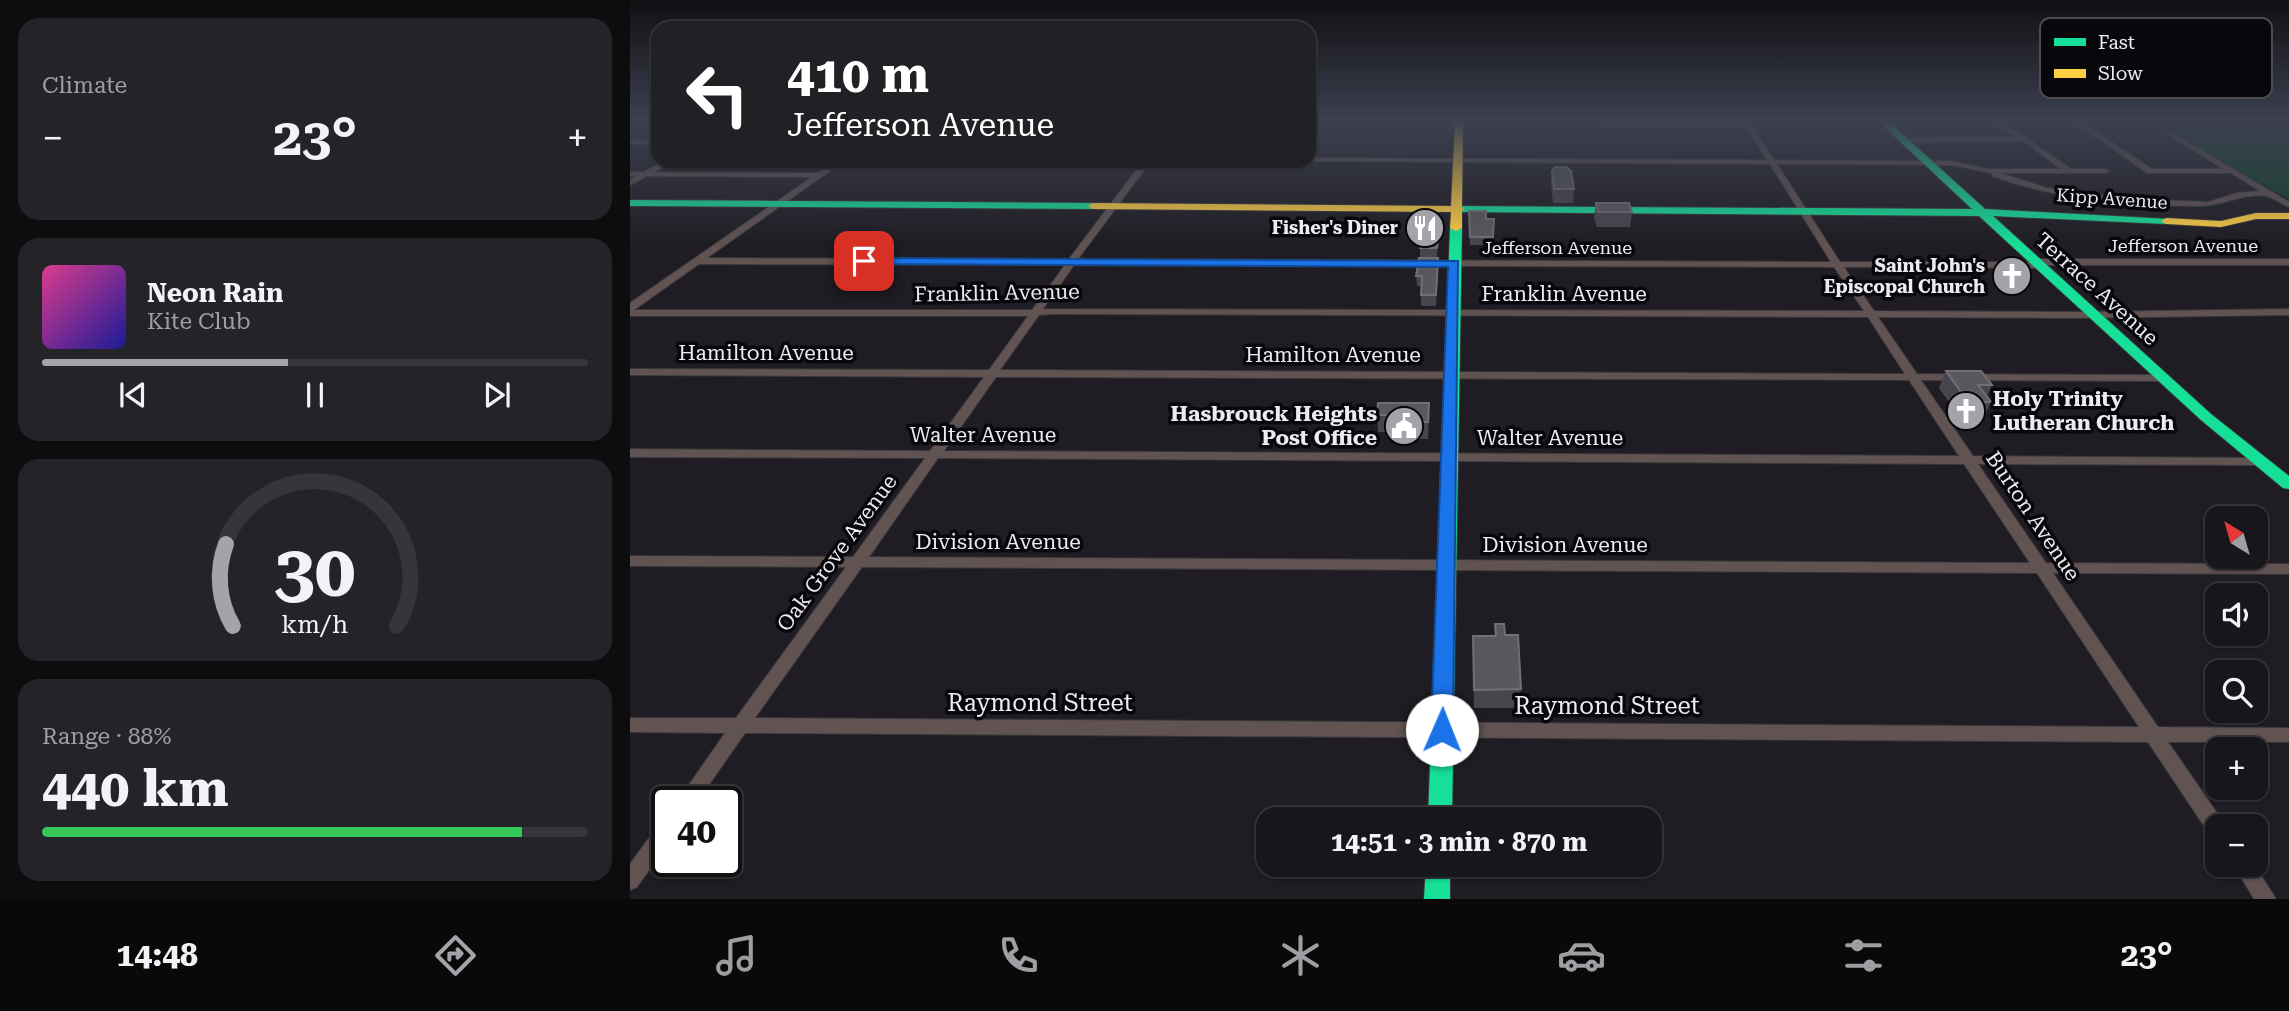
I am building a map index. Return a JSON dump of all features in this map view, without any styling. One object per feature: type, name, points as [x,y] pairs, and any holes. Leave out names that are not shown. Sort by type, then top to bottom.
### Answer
[{"type":"street","points":[[1440,807],[1458,162]]},
{"type":"street","points":[[1608,162],[1959,164],[1989,171],[2040,189],[2132,201],[2208,204],[2237,195],[2269,193]]},
{"type":"street","points":[[2057,162],[2069,171]]},
{"type":"street","points":[[2137,162],[2150,171],[2232,171]]},
{"type":"street","points":[[2217,162],[2289,205]]},
{"type":"street","name":"Burton Avenue","points":[[1772,163],[1810,212],[1837,264],[2207,814]]},
{"type":"street","name":"Terrace Avenue","points":[[1928,163],[2163,378],[2289,484]]},
{"type":"street","points":[[630,183],[657,168]]},
{"type":"street","points":[[630,311],[830,168]]},
{"type":"street","name":"Oak Grove Avenue","points":[[698,786],[1142,168]]},
{"type":"street","points":[[1989,171],[2105,171]]},
{"type":"street","points":[[630,174],[820,175]]},
{"type":"street","name":"Kipp Avenue","points":[[630,203],[1981,213],[2221,224],[2256,216],[2289,216]]},
{"type":"street","name":"Jefferson Avenue","points":[[698,261],[1837,264],[2289,262]]},
{"type":"street","points":[[630,295],[649,295]]},
{"type":"street","name":"Franklin Avenue","points":[[630,311],[1020,314],[2289,312]]},
{"type":"street","name":"Hamilton Avenue","points":[[630,372],[2163,378]]},
{"type":"street","name":"Walter Avenue","points":[[630,453],[2260,461]]},
{"type":"street","name":"Division Avenue","points":[[630,561],[2289,569]]},
{"type":"street","name":"Raymond Street","points":[[630,725],[2289,736]]},
{"type":"street","points":[[630,880],[651,851]]},
{"type":"street","points":[[1437,899],[1438,877]]},
{"type":"street","points":[[2251,877],[2266,899]]},
{"type":"green space","points":[[2213,162],[2289,162],[2289,199],[2233,168],[2221,167]]},
{"type":"building","points":[[1555,167],[1566,167],[1571,171],[1574,189],[1554,189],[1552,171]]},
{"type":"building","points":[[1596,203],[1629,203],[1632,212],[1598,212]]},
{"type":"building","points":[[1469,211],[1486,211],[1486,219],[1494,219],[1493,237],[1470,237]]},
{"type":"building","points":[[1421,240],[1438,240],[1437,248],[1420,248]]},
{"type":"building","points":[[1419,258],[1438,258],[1436,295],[1421,295],[1422,276],[1416,276]]},
{"type":"building","points":[[1946,371],[1981,371],[1992,385],[1978,385],[1991,402],[1968,402]]},
{"type":"building","points":[[1378,403],[1429,403],[1428,422],[1393,422],[1394,415],[1377,415]]},
{"type":"building","points":[[1495,624],[1504,624],[1505,635],[1518,635],[1521,689],[1474,690],[1473,636],[1496,636]]},
{"type":"traffic: fast","points":[[1927,162],[2206,417],[2289,484]]},
{"type":"traffic: fast","points":[[630,203],[1093,206]]},
{"type":"traffic: fast","points":[[1459,209],[1971,212],[2166,221]]},
{"type":"traffic: fast","points":[[1440,807],[1456,228]]},
{"type":"traffic: fast","points":[[1437,899],[1438,877]]},
{"type":"traffic: slow","points":[[1456,228],[1458,162]]},
{"type":"traffic: slow","points":[[1093,206],[1459,209]]},
{"type":"traffic: slow","points":[[2166,221],[2221,224],[2256,216],[2289,216]]},
{"type":"place","name":"Fisher's Diner","points":[[1425,228]]},
{"type":"place","name":"Saint John's Episcopal Church","points":[[2012,276]]},
{"type":"place","name":"Holy Trinity Lutheran Church","points":[[1966,411]]},
{"type":"place","name":"Hasbrouck Heights Post Office","points":[[1404,426]]},
{"type":"route","points":[[864,261],[1454,263],[1442,730]]}]
